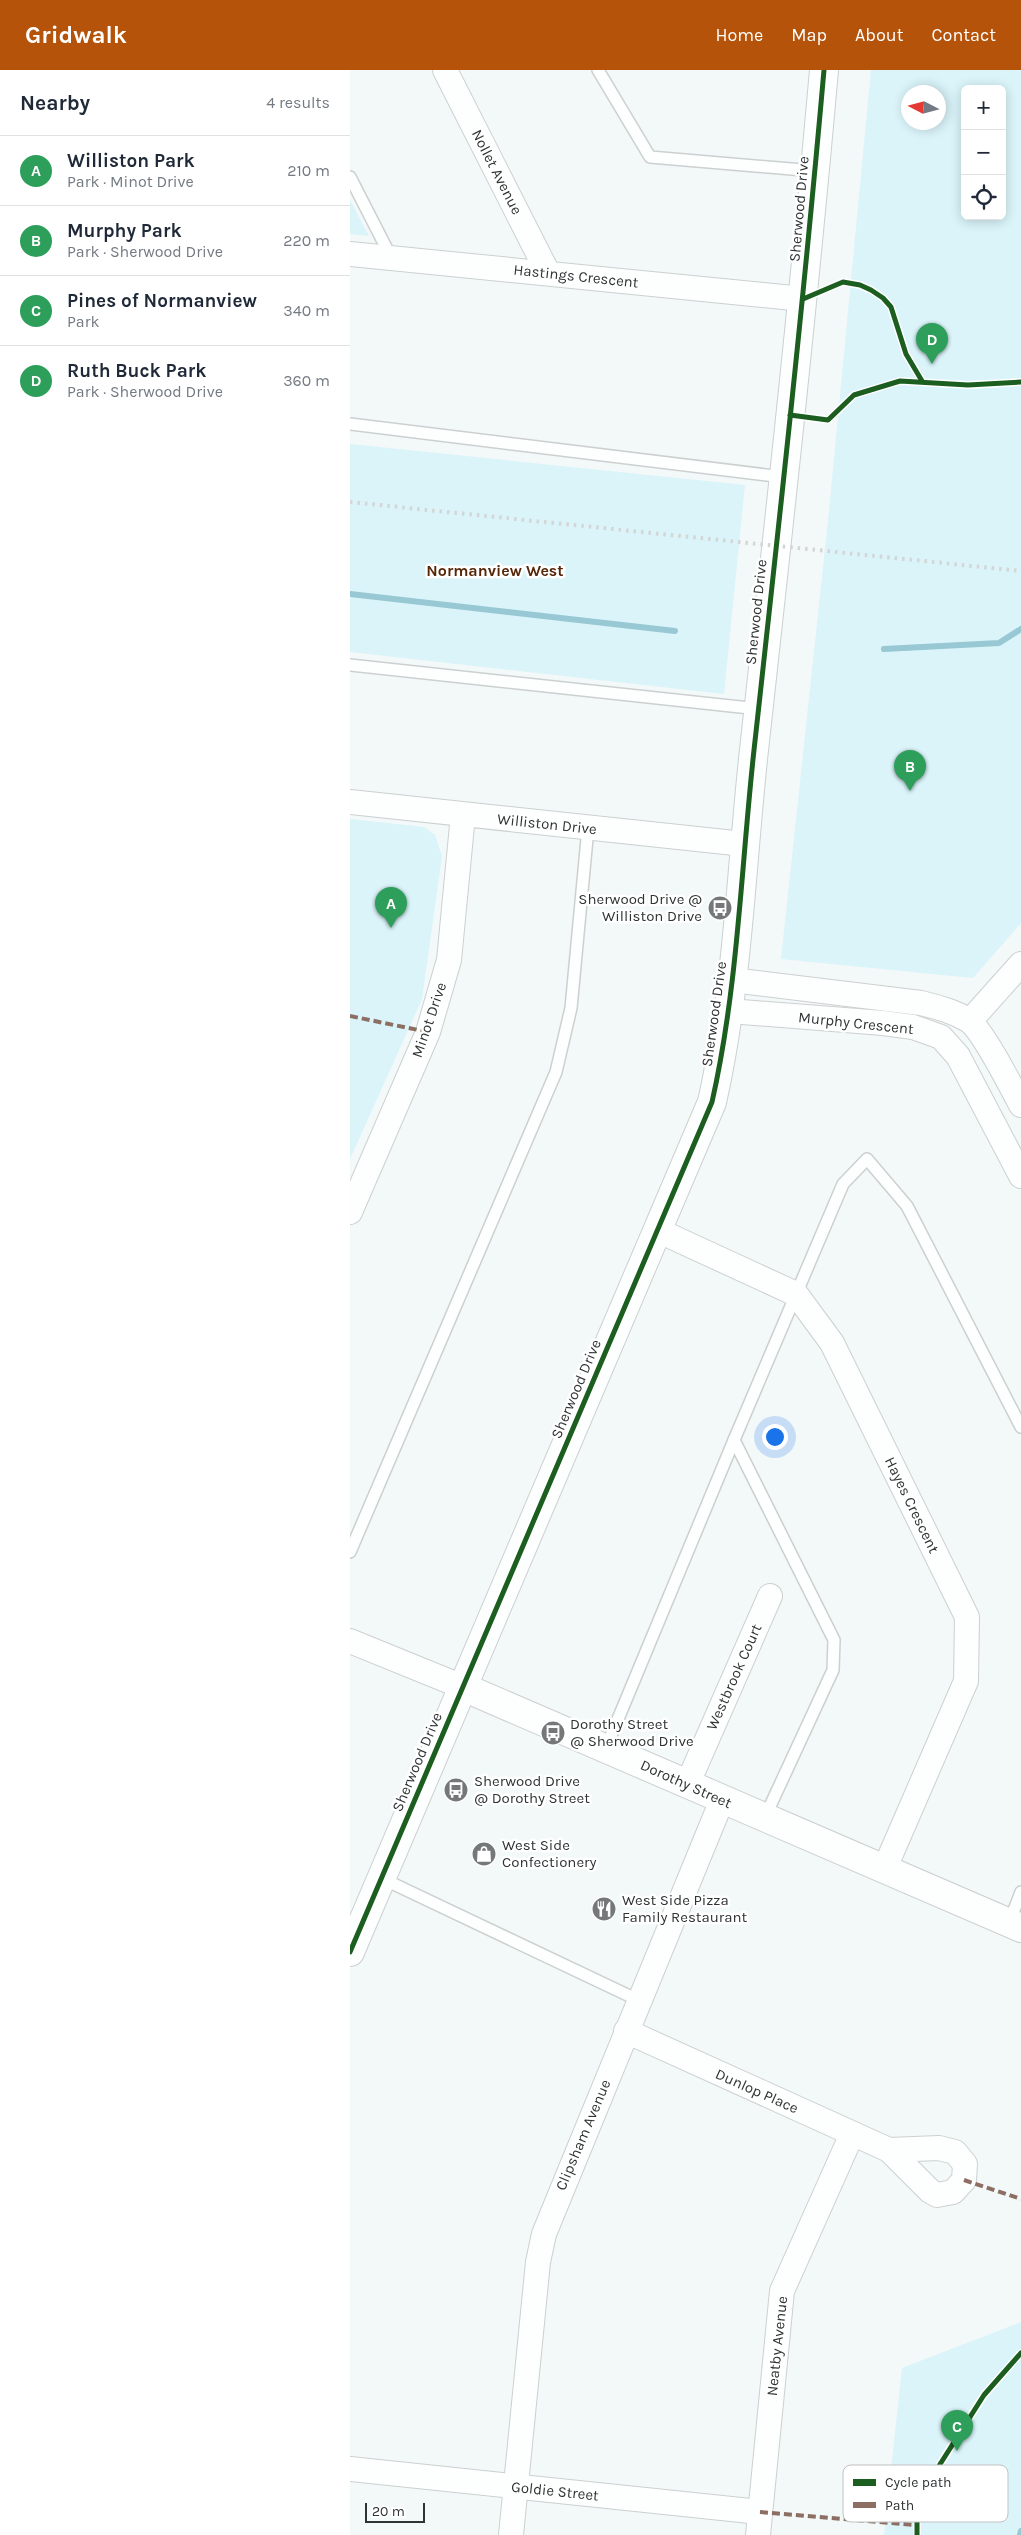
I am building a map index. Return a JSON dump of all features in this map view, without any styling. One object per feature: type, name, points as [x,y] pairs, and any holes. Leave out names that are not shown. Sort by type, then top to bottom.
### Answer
[{"type":"street","name":"Nollet Avenue","points":[[445,70],[548,273]]},
{"type":"street","name":"Sherwood Drive","points":[[350,1952],[712,1102],[725,1046],[729,1010],[744,844],[803,299],[824,70]]},
{"type":"street","name":"Hastings Crescent","points":[[350,254],[803,299]]},
{"type":"street","name":"Williston Drive","points":[[350,802],[744,844]]},
{"type":"street","name":"Minot Drive","points":[[350,1212],[428,1032],[449,960],[463,815]]},
{"type":"street","points":[[970,1021],[1021,964]]},
{"type":"street","name":"Murphy Crescent","points":[[732,980],[920,1003],[946,1009],[970,1021],[1003,1070],[1021,1105]]},
{"type":"street","name":"Murphy Crescent","points":[[729,1010],[883,1023],[913,1027],[941,1037],[958,1056],[1021,1176]]},
{"type":"street","name":"Hayes Crescent","points":[[657,1230],[796,1294],[832,1343],[967,1617],[966,1681],[884,1870]]},
{"type":"street","name":"Westbrook Court","points":[[687,1785],[770,1596]]},
{"type":"street","name":"Dorothy Street","points":[[350,1641],[606,1748],[687,1785],[1015,1926]]},
{"type":"street","name":"Clipsham Avenue","points":[[511,2535],[538,2262],[544,2234],[638,2000],[722,1800]]},
{"type":"street","name":"Dunlop Place","points":[[626,2031],[889,2150]]},
{"type":"street","name":"Neatby Avenue","points":[[758,2535],[782,2291],[852,2134]]},
{"type":"street","name":"Goldie Street","points":[[350,2469],[516,2488],[760,2512]]},
{"type":"lane","points":[[598,70],[650,157],[815,171]]},
{"type":"lane","points":[[350,177],[392,258]]},
{"type":"lane","points":[[350,424],[783,477]]},
{"type":"lane","points":[[350,665],[759,709]]},
{"type":"lane","points":[[350,1552],[556,1072],[571,1008],[588,828]]},
{"type":"lane","points":[[606,1748],[843,1184],[867,1159],[907,1206],[1021,1427]]},
{"type":"lane","points":[[734,1440],[834,1640],[833,1670],[765,1817]]},
{"type":"lane","points":[[381,1878],[638,2000]]},
{"type":"lane","points":[[1015,1926],[1021,1892]]},
{"type":"shaded area","points":[[871,70],[1021,70],[1021,923],[973,978],[781,959],[829,511]]},
{"type":"shaded area","points":[[350,200],[369,236],[350,234]]},
{"type":"shaded area","points":[[350,444],[745,485],[724,694],[350,652]]},
{"type":"shaded area","points":[[350,819],[424,827],[435,835],[442,856],[422,999],[350,1159]]},
{"type":"shaded area","points":[[1021,2322],[1021,2535],[884,2535],[885,2522],[1008,2522],[1008,2465],[892,2465],[902,2368]]},
{"type":"waterway","points":[[350,594],[675,631]]},
{"type":"waterway","points":[[884,649],[999,643],[1021,629]]},
{"type":"waterway","points":[[1020,2535],[1021,2531]]},
{"type":"railway","points":[[350,502],[1021,571]]},
{"type":"marked path","points":[[350,1016],[428,1032]]},
{"type":"marked path","points":[[964,2180],[1021,2199]]},
{"type":"marked path","points":[[760,2512],[843,2519]]},
{"type":"marked path","points":[[879,2522],[915,2525]]},
{"type":"cycle path","points":[[350,1952],[712,1102],[728,1015],[738,927],[750,794],[800,325],[824,70]]},
{"type":"cycle path","points":[[803,299],[843,282],[860,285],[883,298],[891,307],[906,354],[922,381]]},
{"type":"cycle path","points":[[790,415],[828,420],[854,395],[900,381],[968,385],[1021,382]]},
{"type":"cycle path","points":[[940,2465],[984,2395],[1021,2353]]},
{"type":"cycle path","points":[[917,2522],[917,2535]]},
{"type":"place","name":"Ruth Buck Park","points":[[932,364]]},
{"type":"place","name":"Murphy Park","points":[[910,791]]},
{"type":"place","name":"Sherwood Drive @ Williston Drive","points":[[720,908]]},
{"type":"place","name":"Williston Park","points":[[391,928]]},
{"type":"place","name":"Dorothy Street @ Sherwood Drive","points":[[553,1733]]},
{"type":"place","name":"Sherwood Drive @ Dorothy Street","points":[[456,1790]]},
{"type":"place","name":"West Side Confectionery","points":[[484,1854]]},
{"type":"place","name":"West Side Pizza Family Restaurant","points":[[604,1909]]},
{"type":"place","name":"Pines of Normanview","points":[[957,2451]]},
{"type":"district","name":"Normanview West","points":[[495,570]]}]
